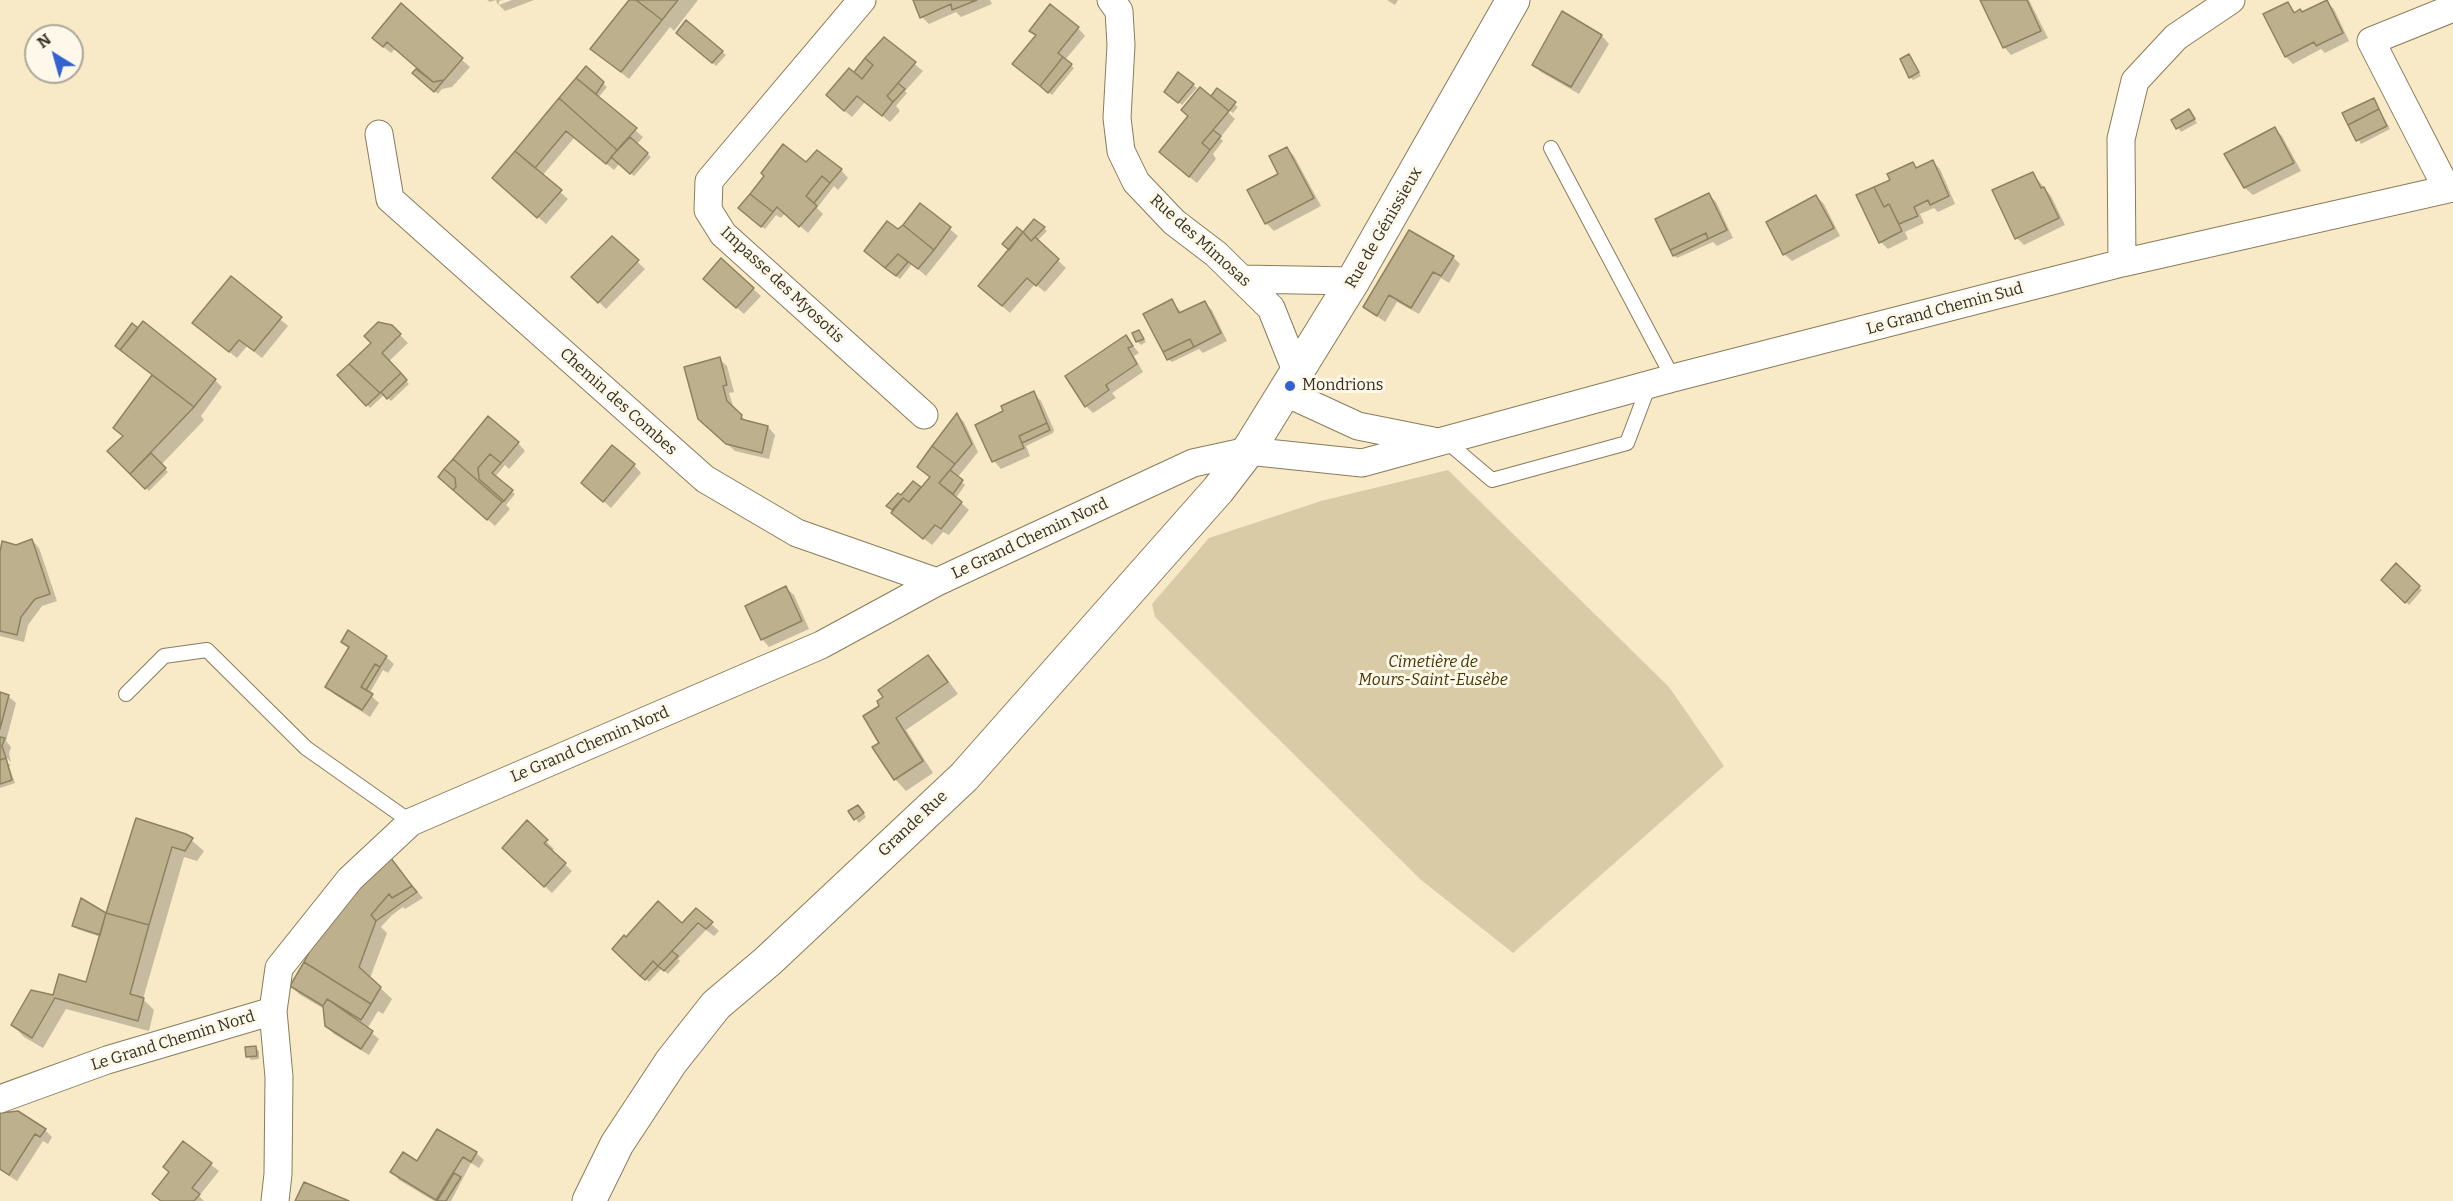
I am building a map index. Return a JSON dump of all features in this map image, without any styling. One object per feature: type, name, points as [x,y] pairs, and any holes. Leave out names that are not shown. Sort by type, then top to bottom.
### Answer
[{"type":"street","name":"Impasse des Myosotis","points":[[862,0],[710,181],[708,210],[723,234],[924,415]]},
{"type":"street","name":"Rue des Mimosas","points":[[1111,0],[1119,11],[1121,45],[1117,118],[1121,151],[1136,182],[1151,198],[1174,222],[1216,254],[1271,308],[1291,382]]},
{"type":"street","name":"Rue de Génissieux","points":[[1248,451],[1353,281],[1513,0]]},
{"type":"street","points":[[2122,263],[2121,139],[2135,81],[2176,37],[2231,0]]},
{"type":"street","points":[[2450,189],[2371,41],[2453,8]]},
{"type":"street","name":"Chemin des Combes","points":[[379,134],[390,199],[705,479],[797,533],[937,582]]},
{"type":"street","name":"Le Grand Chemin Sud","points":[[1443,442],[1661,382],[2122,263],[2450,189]]},
{"type":"street","points":[[1242,279],[1353,281]]},
{"type":"street","points":[[1291,382],[1358,426],[1443,442]]},
{"type":"street","name":"Le Grand Chemin Nord","points":[[0,1099],[107,1060],[273,1011],[279,968],[350,879],[411,822],[821,645],[937,582],[1193,463],[1248,451],[1362,463],[1443,442]]},
{"type":"street","name":"Grande Rue","points":[[589,1201],[623,1135],[671,1062],[716,1005],[768,961],[964,777],[1218,490],[1248,451]]},
{"type":"street","points":[[273,1011],[279,1077],[278,1174],[275,1201]]},
{"type":"lane","points":[[1443,442],[1492,480],[1627,443],[1661,382],[1551,148]]},
{"type":"lane","points":[[126,694],[164,656],[207,650],[306,748],[411,822]]},
{"type":"green space","name":"Cimetière de Mours-Saint-Eusèbe","points":[[1448,470],[1669,687],[1724,766],[1513,953],[1420,879],[1155,617],[1152,604],[1209,538],[1321,501]]},
{"type":"building","points":[[629,0],[636,0],[662,20],[621,72],[590,49]]},
{"type":"building","points":[[636,0],[678,0],[662,20]]},
{"type":"building","points":[[913,0],[977,0],[952,10],[951,4],[920,18]]},
{"type":"building","points":[[1980,0],[2027,0],[2041,31],[2003,48]]},
{"type":"building","points":[[2327,0],[2343,33],[2316,46],[2314,42],[2285,57],[2263,14],[2288,2],[2294,13],[2300,9],[2302,12]]},
{"type":"building","points":[[401,3],[463,58],[444,80],[433,82],[387,42],[383,47],[372,38]]},
{"type":"building","points":[[1050,4],[1079,27],[1058,53],[1063,57],[1040,86],[1012,64],[1036,35],[1029,31]]},
{"type":"building","points":[[1562,11],[1602,35],[1571,87],[1532,65]]},
{"type":"building","points":[[686,20],[723,51],[712,63],[676,33]]},
{"type":"building","points":[[884,37],[916,62],[887,96],[893,102],[882,116],[857,96],[844,111],[826,95],[849,68],[862,79],[873,65],[865,58]]},
{"type":"building","points":[[1909,54],[1919,72],[1909,78],[1900,59]]},
{"type":"building","points":[[1063,57],[1072,64],[1048,93],[1040,86]]},
{"type":"building","points":[[865,58],[873,65],[862,79],[854,72]]},
{"type":"building","points":[[586,66],[604,82],[596,94],[576,78]]},
{"type":"building","points":[[416,69],[433,82],[444,80],[434,92],[412,73]]},
{"type":"building","points":[[1178,72],[1194,84],[1178,103],[1164,92]]},
{"type":"building","points":[[576,78],[637,128],[617,150],[559,98]]},
{"type":"building","points":[[898,83],[905,89],[893,102],[887,96]]},
{"type":"building","points":[[1200,87],[1229,111],[1202,143],[1210,150],[1189,177],[1159,152],[1188,116],[1181,110]]},
{"type":"building","points":[[1217,88],[1236,102],[1229,111],[1211,96]]},
{"type":"building","points":[[559,98],[617,150],[606,164],[566,131],[535,168],[515,151]]},
{"type":"building","points":[[2374,98],[2379,109],[2348,125],[2342,113]]},
{"type":"building","points":[[2189,109],[2195,119],[2176,129],[2171,120]]},
{"type":"building","points":[[2379,109],[2387,126],[2356,141],[2348,125]]},
{"type":"building","points":[[2275,127],[2294,163],[2244,188],[2224,154]]},
{"type":"building","points":[[1213,130],[1221,136],[1210,150],[1202,143]]},
{"type":"building","points":[[630,137],[648,153],[630,174],[611,157]]},
{"type":"building","points":[[783,144],[806,162],[817,150],[842,169],[830,183],[822,176],[806,196],[817,206],[799,227],[777,207],[773,212],[750,194],[764,176],[761,173]]},
{"type":"building","points":[[1287,147],[1314,198],[1265,224],[1247,190],[1278,174],[1269,156]]},
{"type":"building","points":[[515,151],[562,190],[537,218],[492,178]]},
{"type":"building","points":[[1933,160],[1949,196],[1930,205],[1928,200],[1914,207],[1918,216],[1899,224],[1889,204],[1884,207],[1874,187],[1890,180],[1887,174],[1913,162],[1916,168]]},
{"type":"building","points":[[2033,172],[2041,188],[2044,187],[2059,218],[2015,239],[1992,190]]},
{"type":"building","points":[[822,176],[830,183],[814,203],[806,196]]},
{"type":"building","points":[[1874,187],[1884,207],[1889,204],[1902,231],[1879,243],[1856,195]]},
{"type":"building","points":[[1709,193],[1727,230],[1708,239],[1706,233],[1670,250],[1655,219]]},
{"type":"building","points":[[750,194],[773,212],[761,227],[738,208]]},
{"type":"building","points":[[1816,195],[1834,228],[1783,255],[1766,222]]},
{"type":"building","points":[[920,203],[951,227],[934,250],[903,225]]},
{"type":"building","points":[[1034,219],[1045,227],[1031,241],[1023,232]]},
{"type":"building","points":[[887,221],[898,229],[903,225],[934,250],[918,269],[898,254],[885,268],[864,251]]},
{"type":"building","points":[[1017,227],[1023,232],[1009,250],[1002,244]]},
{"type":"building","points":[[1409,230],[1454,256],[1441,276],[1433,272],[1411,308],[1389,295],[1377,316],[1363,307]]},
{"type":"building","points":[[1023,232],[1031,241],[1035,237],[1059,259],[1036,286],[1027,278],[1002,306],[978,286]]},
{"type":"building","points":[[1706,233],[1708,239],[1673,256],[1670,250]]},
{"type":"building","points":[[612,236],[639,260],[598,303],[571,277]]},
{"type":"building","points":[[898,254],[908,262],[896,276],[885,268]]},
{"type":"building","points":[[721,258],[754,288],[736,308],[703,279]]},
{"type":"building","points":[[231,276],[282,317],[254,351],[239,340],[229,352],[192,323]]},
{"type":"building","points":[[1172,299],[1179,313],[1205,301],[1221,333],[1194,347],[1190,339],[1163,352],[1143,314]]},
{"type":"building","points":[[143,321],[216,379],[194,407],[120,350]]},
{"type":"building","points":[[378,322],[392,325],[401,334],[382,353],[401,373],[380,393],[349,364],[371,343],[364,336]]},
{"type":"building","points":[[132,323],[138,328],[120,350],[115,346]]},
{"type":"building","points":[[1139,330],[1144,339],[1136,342],[1132,333]]},
{"type":"building","points":[[1126,335],[1133,346],[1128,348],[1137,364],[1106,385],[1109,390],[1085,407],[1065,376]]},
{"type":"building","points":[[1190,339],[1194,347],[1167,360],[1163,352]]},
{"type":"building","points":[[720,357],[727,385],[723,386],[727,401],[742,415],[741,419],[768,426],[762,453],[726,444],[698,419],[684,367]]},
{"type":"building","points":[[349,364],[380,393],[366,406],[337,375]]},
{"type":"building","points":[[401,373],[407,380],[387,399],[381,392]]},
{"type":"building","points":[[152,375],[194,407],[130,474],[107,451],[123,436],[113,428]]},
{"type":"building","points":[[1034,391],[1047,423],[1019,436],[1024,448],[992,462],[975,425],[1003,411],[1001,406]]},
{"type":"building","points":[[957,413],[972,444],[955,464],[932,446]]},
{"type":"building","points":[[488,416],[519,442],[501,463],[490,454],[478,468],[479,479],[504,501],[502,502],[453,459]]},
{"type":"building","points":[[1047,423],[1050,430],[1022,443],[1019,436]]},
{"type":"building","points":[[612,445],[635,464],[603,502],[581,483]]},
{"type":"building","points":[[932,446],[955,464],[939,483],[962,502],[941,529],[935,525],[923,539],[891,513],[903,498],[909,502],[930,477],[917,467]]},
{"type":"building","points":[[151,453],[166,468],[145,489],[130,474]]},
{"type":"building","points":[[490,454],[501,463],[492,473],[513,490],[504,501],[479,479],[478,468]]},
{"type":"building","points":[[453,459],[502,502],[487,520],[453,490],[456,487],[455,478],[444,469]]},
{"type":"building","points":[[444,469],[455,478],[456,487],[453,490],[438,477]]},
{"type":"building","points":[[950,470],[963,480],[953,494],[939,483]]},
{"type":"building","points":[[913,481],[921,487],[909,502],[903,498],[892,510],[886,506],[898,493],[901,495]]},
{"type":"building","points":[[32,539],[50,594],[35,599],[21,617],[17,635],[0,631],[2,541],[16,545]]},
{"type":"building","points":[[2396,563],[2420,586],[2405,603],[2381,580]]},
{"type":"building","points":[[786,586],[802,621],[761,640],[745,606]]},
{"type":"building","points":[[348,630],[387,656],[380,667],[375,664],[361,687],[373,694],[362,710],[325,687],[349,647],[341,642]]},
{"type":"building","points":[[928,655],[948,682],[896,718],[923,761],[894,780],[872,747],[879,743],[863,716],[879,706],[877,701],[883,697],[878,690]]},
{"type":"building","points":[[375,664],[380,667],[366,690],[361,687]]},
{"type":"building","points":[[0,692],[9,695],[0,729]]},
{"type":"building","points":[[0,737],[5,738],[2,746],[6,758],[0,760]]},
{"type":"building","points":[[6,758],[12,780],[0,784],[0,760]]},
{"type":"building","points":[[858,805],[864,813],[854,820],[848,811]]},
{"type":"building","points":[[136,818],[193,838],[185,851],[172,847],[149,925],[106,913]]},
{"type":"building","points":[[527,820],[548,840],[544,843],[566,863],[544,887],[502,848]]},
{"type":"building","points":[[390,857],[412,886],[392,898],[389,894],[371,915],[376,921],[359,967],[381,987],[371,1004],[304,962],[315,941],[366,879]]},
{"type":"building","points":[[412,886],[417,892],[376,921],[371,915],[389,894],[392,898]]},
{"type":"building","points":[[81,898],[106,913],[100,935],[72,926]]},
{"type":"building","points":[[658,901],[682,923],[696,908],[713,922],[706,929],[698,923],[658,966],[653,961],[640,976],[612,949],[624,935],[626,937]]},
{"type":"building","points":[[106,913],[149,925],[130,994],[144,998],[138,1021],[55,998],[32,1038],[11,1025],[31,990],[53,995],[59,974],[86,982]]},
{"type":"building","points":[[672,951],[678,956],[664,971],[658,966]]},
{"type":"building","points":[[653,961],[658,966],[645,980],[640,976]]},
{"type":"building","points":[[304,962],[371,1004],[361,1020],[327,999],[323,1006],[290,986]]},
{"type":"building","points":[[327,999],[373,1031],[361,1049],[325,1026],[323,1006]]},
{"type":"building","points":[[256,1046],[257,1056],[246,1057],[245,1047]]},
{"type":"building","points":[[18,1111],[46,1129],[40,1137],[35,1134],[9,1175],[0,1169],[0,1113]]},
{"type":"building","points":[[437,1129],[477,1152],[471,1162],[463,1157],[436,1200],[390,1172],[403,1152],[417,1161]]},
{"type":"building","points":[[183,1141],[212,1163],[192,1188],[200,1194],[194,1201],[161,1201],[152,1194],[169,1172],[163,1167]]},
{"type":"building","points":[[454,1173],[461,1177],[446,1201],[437,1201]]},
{"type":"building","points":[[304,1182],[349,1201],[295,1201]]},
{"type":"place","name":"Mondrions","points":[[1290,386]]}]
